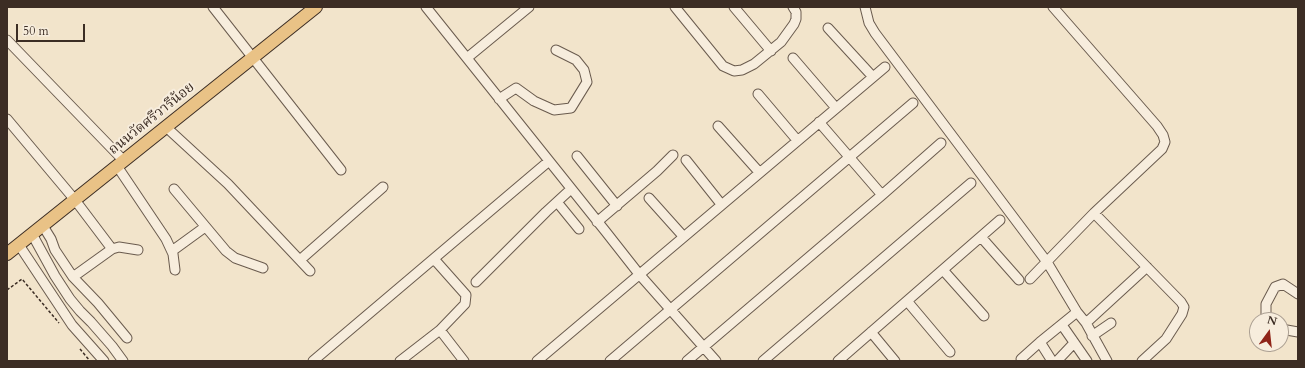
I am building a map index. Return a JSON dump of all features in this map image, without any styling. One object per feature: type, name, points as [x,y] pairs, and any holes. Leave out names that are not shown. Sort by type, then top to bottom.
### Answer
[{"type":"main road","name":"ถนนวัดศรีวารีน้อย","points":[[7,254],[316,7]]},
{"type":"street","points":[[213,7],[341,170]]},
{"type":"street","points":[[426,7],[597,222],[716,361]]},
{"type":"street","points":[[467,58],[529,7]]},
{"type":"street","points":[[675,7],[716,59],[723,66],[734,71],[742,70],[754,64],[781,42],[796,19],[796,12],[793,7]]},
{"type":"street","points":[[865,7],[869,23],[875,33],[1047,262],[1077,312],[1086,323],[1106,361]]},
{"type":"street","points":[[1030,279],[1094,213],[1162,149],[1165,142],[1163,135],[1157,126],[1053,7]]},
{"type":"street","points":[[739,9],[771,51]]},
{"type":"street","points":[[828,28],[873,77]]},
{"type":"street","points":[[7,40],[121,164],[166,239],[175,260],[175,270]]},
{"type":"street","points":[[499,99],[516,88],[534,101],[554,110],[571,108],[587,82],[584,70],[576,60],[556,50]]},
{"type":"street","points":[[793,58],[836,108]]},
{"type":"street","points":[[537,361],[683,236],[885,67]]},
{"type":"street","points":[[758,94],[797,140]]},
{"type":"street","points":[[610,361],[913,103]]},
{"type":"street","points":[[7,119],[75,200],[112,249]]},
{"type":"street","points":[[819,122],[882,195]]},
{"type":"street","points":[[718,126],[759,172]]},
{"type":"street","points":[[166,127],[228,184],[310,271]]},
{"type":"street","points":[[687,361],[941,143]]},
{"type":"street","points":[[597,222],[657,171],[673,155]]},
{"type":"street","points":[[577,156],[617,206]]},
{"type":"street","points":[[686,160],[721,204]]},
{"type":"street","points":[[313,361],[549,161]]},
{"type":"street","points":[[763,361],[971,183]]},
{"type":"street","points":[[300,260],[383,186]]},
{"type":"street","points":[[174,189],[226,251],[235,258],[263,268]]},
{"type":"street","points":[[476,282],[571,189]]},
{"type":"street","points":[[648,198],[683,236]]},
{"type":"street","points":[[557,202],[579,229]]},
{"type":"street","points":[[1094,213],[1181,302],[1184,310],[1166,339],[1142,361]]},
{"type":"street","points":[[838,361],[1000,220]]},
{"type":"street","points":[[42,226],[51,239],[54,250],[73,277],[98,303],[127,338]]},
{"type":"street","points":[[172,251],[205,227]]},
{"type":"street","points":[[32,234],[55,276],[70,299],[112,346],[123,361]]},
{"type":"street","points":[[981,237],[1019,280]]},
{"type":"street","points":[[19,245],[72,325],[104,361]]},
{"type":"street","points":[[73,277],[112,249],[118,247],[138,250]]},
{"type":"street","points":[[400,361],[440,330],[465,304],[467,298],[434,259]]},
{"type":"street","points":[[1086,323],[1147,268]]},
{"type":"street","points":[[943,270],[984,316]]},
{"type":"street","points":[[1266,312],[1266,304],[1275,287],[1283,284],[1298,294]]},
{"type":"street","points":[[907,301],[950,352]]},
{"type":"street","points":[[1021,359],[1077,312]]},
{"type":"street","points":[[1092,336],[1111,323]]},
{"type":"street","points":[[1062,325],[1087,361]]},
{"type":"street","points":[[440,330],[464,361]]},
{"type":"street","points":[[871,332],[895,361]]},
{"type":"street","points":[[1040,342],[1052,361]]},
{"type":"street","points":[[1057,361],[1074,343]]},
{"type":"path","points":[[7,290],[22,278],[61,326]]},
{"type":"path","points":[[76,344],[90,361]]}]
